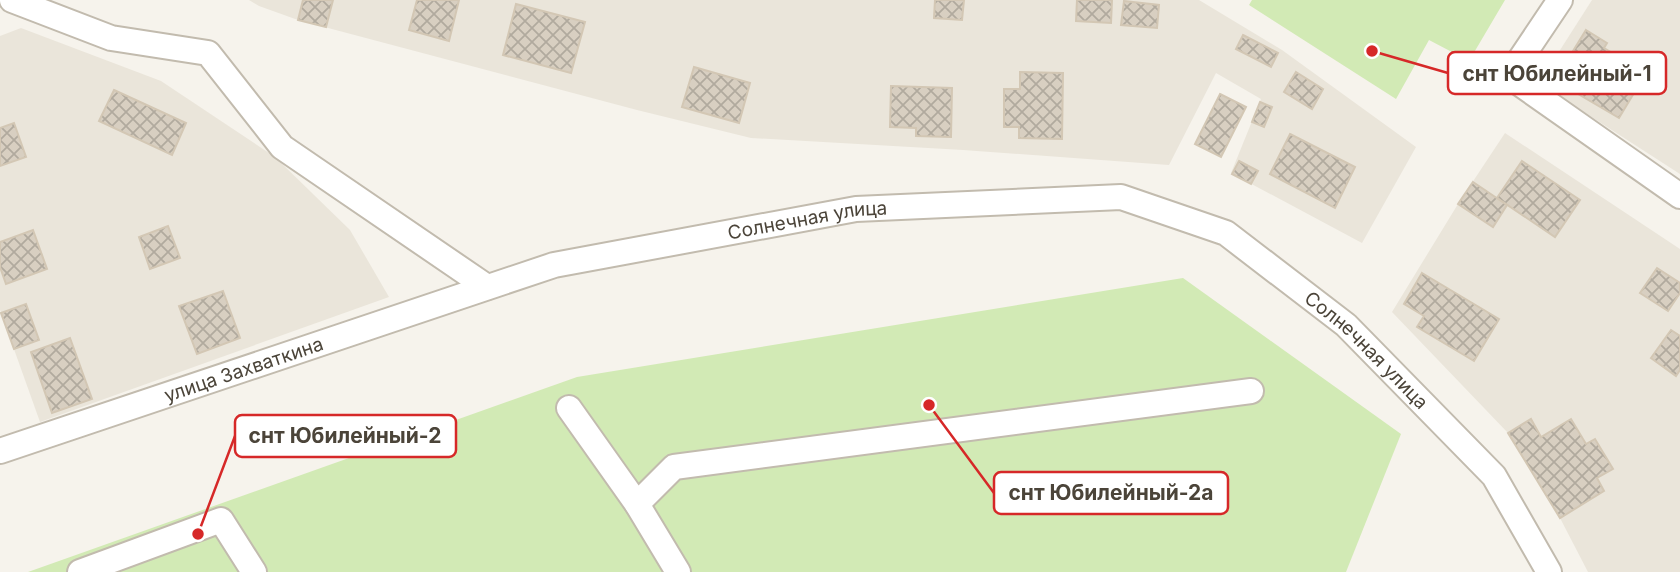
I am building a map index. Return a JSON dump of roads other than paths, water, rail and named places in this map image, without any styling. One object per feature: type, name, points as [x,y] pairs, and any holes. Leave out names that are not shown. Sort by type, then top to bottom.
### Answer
[{"type":"street","points":[[12,0],[111,38],[208,53],[282,147],[487,287]]},
{"type":"street","points":[[1560,0],[1509,76],[1680,196]]},
{"type":"street","name":"Солнечная улица","points":[[487,287],[554,265],[856,209],[1121,198],[1226,233],[1346,325],[1494,475],[1549,572]]},
{"type":"street","name":"улица Захваткина","points":[[1,447],[487,287]]},
{"type":"street","points":[[637,504],[674,467],[1251,391]]},
{"type":"street","points":[[569,408],[637,504],[678,572]]},
{"type":"street","points":[[80,572],[221,520],[254,572]]},
{"type":"place","name":"снт Юбилейный-1","points":[[1372,51]]},
{"type":"place","name":"снт Юбилейный-2а","points":[[929,405]]},
{"type":"place","name":"снт Юбилейный-2","points":[[198,534]]}]
